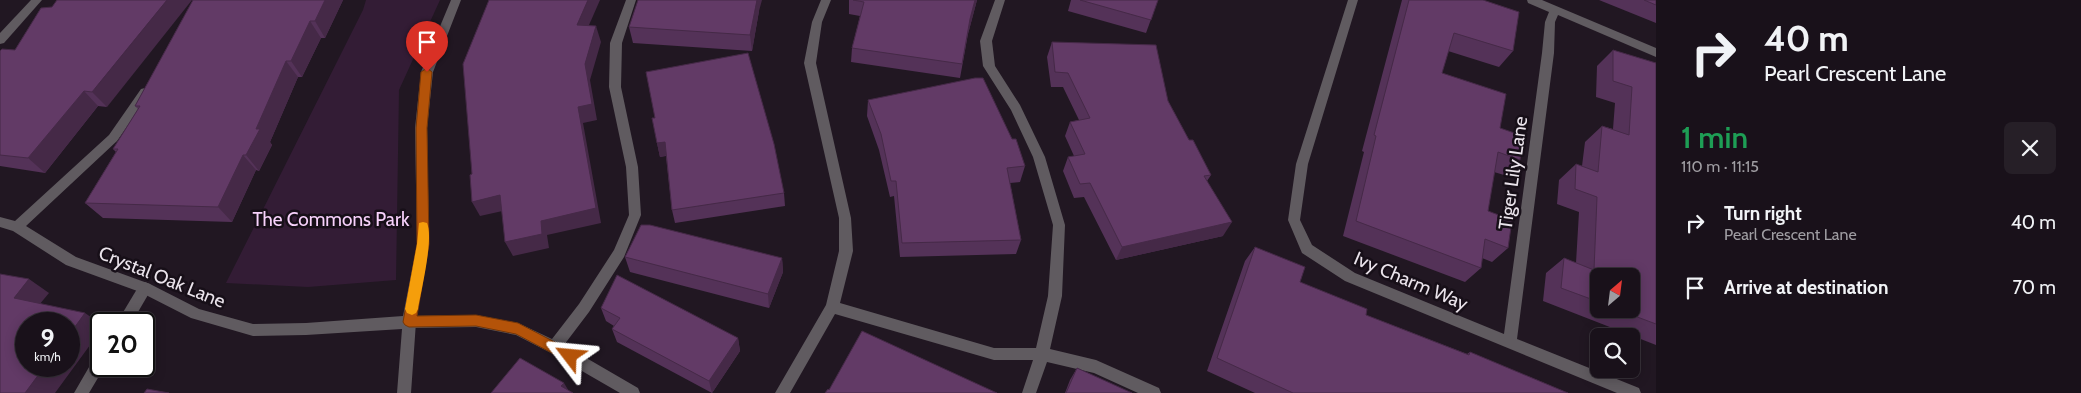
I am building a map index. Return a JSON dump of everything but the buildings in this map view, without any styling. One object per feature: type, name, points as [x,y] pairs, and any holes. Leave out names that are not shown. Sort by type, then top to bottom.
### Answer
[{"type":"street","points":[[0,40],[37,0]]},
{"type":"street","points":[[404,393],[409,322],[423,244],[422,128],[427,72],[456,0]]},
{"type":"street","points":[[554,347],[584,308],[614,261],[635,215],[632,167],[615,87],[616,43],[631,0]]},
{"type":"street","points":[[782,393],[832,307],[846,251],[845,218],[810,63],[817,22],[826,0]]},
{"type":"street","points":[[1000,0],[986,41],[990,66],[1016,108],[1039,157],[1059,226],[1055,296],[1042,354],[1029,393]]},
{"type":"street","name":"Ivy Charm Way","points":[[1352,0],[1302,164],[1294,220],[1307,249],[1350,277],[1634,393]]},
{"type":"street","points":[[1532,0],[1656,53]]},
{"type":"street","name":"Tiger Lily Lane","points":[[1510,342],[1548,53],[1550,22],[1555,10]]},
{"type":"street","points":[[16,227],[113,138],[151,84]]},
{"type":"street","name":"Crystal Oak Lane","points":[[0,222],[16,227],[71,261],[144,288],[196,314],[253,330],[476,320],[518,329],[554,347],[633,393]]},
{"type":"street","points":[[130,312],[144,288]]},
{"type":"street","points":[[832,307],[994,354],[1042,354],[1096,367],[1154,393]]},
{"type":"street","points":[[81,393],[91,377]]},
{"type":"green space","name":"The Commons Park","points":[[366,0],[440,0],[399,90],[396,280],[308,287],[226,283],[363,10]]},
{"type":"slow traffic","points":[[412,309],[423,244],[423,227]]},
{"type":"route","points":[[427,72],[422,128],[423,244],[409,322],[476,320],[518,329],[570,356]]}]
